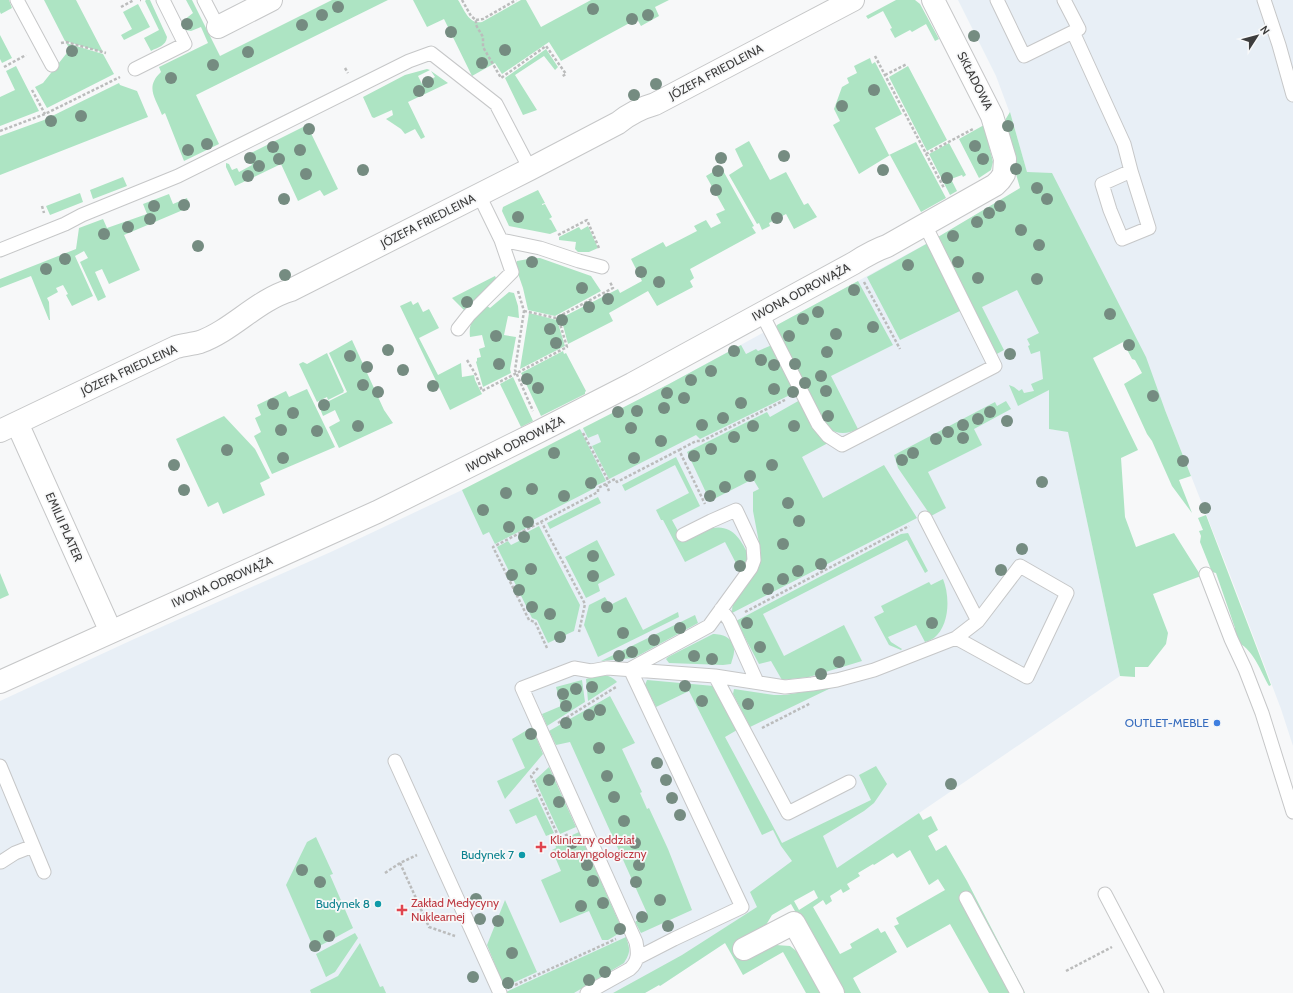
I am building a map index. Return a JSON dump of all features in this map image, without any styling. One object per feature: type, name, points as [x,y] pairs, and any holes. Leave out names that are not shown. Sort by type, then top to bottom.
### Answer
[{"type":"street","points":[[218,27],[271,0]]},
{"type":"street","name":"JÓZEFA FRIEDLEINA","points":[[9,427],[176,347],[200,342],[218,333],[268,300],[291,290],[530,169],[618,123],[643,108],[655,104],[852,0]]},
{"type":"street","name":"SKŁADOWA","points":[[933,0],[992,116],[1002,147],[1005,167]]},
{"type":"street","name":"IWONA ODROWĄŻA","points":[[0,682],[377,512],[574,414],[762,314],[995,185],[1004,174],[1005,167]]},
{"type":"street","name":"EMILII PLATER","points":[[9,427],[111,632]]},
{"type":"street","points":[[744,949],[794,923],[833,993]]},
{"type":"lane","points":[[17,0],[52,65]]},
{"type":"lane","points":[[135,69],[185,44],[163,0]]},
{"type":"lane","points":[[204,0],[218,27]]},
{"type":"lane","points":[[998,0],[1024,56],[1079,29],[1064,0]]},
{"type":"lane","points":[[1264,0],[1279,45],[1293,95]]},
{"type":"lane","points":[[1073,32],[1124,144],[1130,171],[1149,228],[1122,239],[1110,210],[1102,184],[1130,171]]},
{"type":"lane","points":[[0,250],[65,224],[82,214],[178,176],[409,60],[431,53],[496,104],[530,169]]},
{"type":"lane","points":[[458,329],[469,315],[512,272],[501,240],[479,195]]},
{"type":"lane","points":[[762,314],[818,424],[833,440],[842,445],[995,366],[925,225]]},
{"type":"lane","points":[[501,240],[540,248],[579,262],[602,268]]},
{"type":"lane","points":[[631,673],[709,626],[751,568],[755,554],[753,546],[736,510],[684,535]]},
{"type":"lane","points":[[925,518],[978,621]]},
{"type":"lane","points":[[587,993],[634,965],[637,958],[637,946],[522,688],[574,668],[591,671],[607,668],[631,673],[716,676],[785,687],[837,680],[885,666],[956,638],[978,621],[1020,566],[1067,593],[1027,677],[956,638]]},
{"type":"lane","points":[[1206,574],[1230,639],[1245,669],[1262,713],[1293,812]]},
{"type":"lane","points":[[721,609],[729,620],[757,682]]},
{"type":"lane","points":[[631,673],[742,907],[637,958]]},
{"type":"lane","points":[[716,676],[788,812],[849,782]]},
{"type":"lane","points":[[395,761],[500,993]]},
{"type":"lane","points":[[0,766],[44,872]]},
{"type":"lane","points":[[1,862],[15,853],[34,846]]},
{"type":"lane","points":[[1105,894],[1157,993]]},
{"type":"lane","points":[[966,898],[1017,993]]},
{"type":"path","points":[[121,8],[134,0]]},
{"type":"path","points":[[462,0],[471,16],[476,20],[476,25],[483,37],[483,47],[501,78],[546,46],[566,74],[560,78]]},
{"type":"path","points":[[476,20],[483,19],[516,0]]},
{"type":"path","points":[[66,42],[106,53]]},
{"type":"path","points":[[875,56],[945,190]]},
{"type":"path","points":[[4,67],[17,60]]},
{"type":"path","points":[[886,75],[907,64]]},
{"type":"path","points":[[0,131],[45,114],[135,69]]},
{"type":"path","points":[[32,90],[45,114]]},
{"type":"path","points":[[926,154],[977,127]]},
{"type":"path","points":[[524,311],[556,318],[613,288],[602,268],[600,248],[587,220],[553,237]]},
{"type":"path","points":[[854,263],[900,349]]},
{"type":"path","points":[[512,272],[524,311],[515,370],[533,412]]},
{"type":"path","points":[[467,360],[476,375],[482,391],[567,347],[558,317]]},
{"type":"path","points":[[547,648],[535,622],[529,620],[493,547],[598,492],[598,488],[615,479],[617,482],[696,441],[702,441],[765,409],[802,393]]},
{"type":"path","points":[[574,414],[610,491]]},
{"type":"path","points":[[679,450],[705,504]]},
{"type":"path","points":[[729,620],[925,518]]},
{"type":"path","points":[[541,521],[585,604],[579,632]]},
{"type":"path","points":[[542,732],[631,673]]},
{"type":"path","points":[[748,736],[813,702]]},
{"type":"path","points":[[551,754],[530,776],[559,838],[584,827]]},
{"type":"path","points":[[384,873],[400,863],[434,847]]},
{"type":"path","points":[[400,863],[429,927],[478,944]]},
{"type":"path","points":[[513,986],[612,941],[630,930]]},
{"type":"path","points":[[1066,971],[1129,938]]},
{"type":"shaded area","points":[[958,0],[1293,0],[1293,746],[1281,709],[1227,567],[1165,410],[1080,268],[1050,336],[1049,429],[1068,431],[1120,676],[837,869],[660,986],[659,985],[645,993],[0,993],[0,701],[132,640],[333,551],[519,462],[669,384],[858,281],[933,240],[1030,183],[1012,119],[996,76]]},
{"type":"green space","points":[[0,0],[9,0],[12,8],[1,14]]},
{"type":"green space","points":[[44,0],[76,0],[103,52],[65,41]]},
{"type":"green space","points":[[150,0],[167,37],[163,44],[151,51],[144,38],[159,30],[145,1]]},
{"type":"green space","points":[[186,0],[192,0],[220,56],[332,0],[388,0],[196,95],[219,144],[184,161],[165,113],[162,115],[152,87],[156,77],[161,72],[159,67],[208,43],[201,27],[191,31],[185,30],[182,25],[184,20],[193,13]]},
{"type":"green space","points":[[413,0],[458,0],[470,19],[477,22],[482,22],[521,0],[526,0],[541,27],[591,0],[669,0],[655,7],[659,16],[641,26],[637,19],[561,61],[549,42],[502,74],[495,63],[472,76],[444,19],[427,27]]},
{"type":"green space","points":[[896,0],[915,0],[920,4],[939,39],[935,41],[926,24],[912,32],[910,30],[895,38],[890,29],[892,28],[883,11],[868,19],[866,16]]},
{"type":"green space","points":[[138,4],[150,27],[124,40],[121,35],[132,29],[123,12]]},
{"type":"green space","points":[[0,35],[12,58],[2,63],[0,59]]},
{"type":"green space","points":[[66,43],[103,54],[114,74],[47,108],[35,87],[43,83],[70,49]]},
{"type":"green space","points":[[546,49],[558,67],[555,70],[544,56],[515,75],[537,110],[523,115],[505,78]]},
{"type":"green space","points":[[870,58],[872,64],[875,62],[902,114],[875,128],[889,155],[916,142],[946,198],[921,212],[890,155],[859,174],[833,125],[840,121],[834,109],[842,87],[849,83],[847,78],[857,73],[854,66]]},
{"type":"green space","points":[[16,66],[39,111],[0,126],[0,97],[15,90],[6,71]]},
{"type":"green space","points":[[908,66],[947,140],[927,151],[889,77]]},
{"type":"green space","points":[[427,69],[430,70],[418,76],[422,84],[435,77],[431,71],[448,83],[408,102],[425,137],[421,139],[415,129],[405,134],[401,129],[386,119],[393,115],[392,110],[374,118],[372,117],[363,97],[405,75]]},
{"type":"green space","points":[[119,83],[120,85],[137,91],[148,117],[0,175],[0,136],[44,120]]},
{"type":"green space","points":[[1010,112],[1027,172],[1052,173],[1146,357],[1191,476],[1179,480],[1192,513],[1172,486],[1124,384],[1142,373],[1135,360],[1132,359],[1123,342],[1093,358],[1138,450],[1121,458],[1125,517],[1136,547],[1174,533],[1201,576],[1153,594],[1168,633],[1166,644],[1148,667],[1135,667],[1135,677],[1120,676],[1068,432],[1049,429],[1049,390],[1018,406],[1009,385],[1019,391],[1022,389],[1024,393],[1034,391],[1031,384],[1043,379],[1040,351],[1031,354],[1028,346],[1030,345],[1027,339],[1039,333],[1017,290],[982,307],[1004,350],[995,355],[938,237],[1020,188],[1002,125]]},
{"type":"green space","points":[[307,125],[338,189],[324,196],[320,190],[298,201],[281,164],[235,186],[226,167],[226,163],[229,164],[232,170],[237,168],[239,172],[252,165],[247,155]]},
{"type":"green space","points":[[984,125],[993,162],[991,170],[979,178],[959,139]]},
{"type":"green space","points":[[749,141],[770,180],[786,172],[804,205],[808,203],[817,217],[794,229],[786,214],[769,223],[770,226],[762,230],[759,223],[757,224],[729,175],[743,166],[735,149]]},
{"type":"green space","points":[[949,143],[966,175],[951,179],[957,191],[950,195],[929,154]]},
{"type":"green space","points":[[721,167],[754,226],[752,227],[756,233],[690,269],[694,278],[690,281],[693,287],[657,306],[648,291],[609,313],[613,321],[568,344],[561,318],[618,289],[620,293],[642,281],[631,259],[663,242],[666,247],[697,231],[694,226],[706,220],[711,228],[721,223],[716,214],[725,210],[706,176]]},
{"type":"green space","points":[[123,177],[127,186],[93,199],[90,190]]},
{"type":"green space","points":[[538,190],[545,203],[542,205],[545,204],[552,217],[549,219],[557,231],[550,234],[509,226],[502,211],[503,207]]},
{"type":"green space","points":[[80,193],[83,202],[50,215],[46,206]]},
{"type":"green space","points":[[169,194],[173,204],[187,198],[190,207],[124,235],[140,270],[109,284],[102,269],[95,272],[106,297],[98,301],[80,262],[88,258],[84,251],[75,256],[93,296],[72,306],[63,285],[56,288],[58,292],[47,298],[49,302],[50,320],[31,276],[0,288],[0,279],[76,249],[79,228],[103,219],[107,228],[147,214],[143,204]]},
{"type":"green space","points":[[588,226],[598,248],[589,252],[578,252],[575,249],[576,242],[559,240],[559,237],[579,227],[581,230]]},
{"type":"green space","points":[[928,243],[962,310],[900,340],[867,277]]},
{"type":"green space","points":[[540,258],[591,276],[601,291],[555,316],[528,310],[523,288],[515,265],[517,261]]},
{"type":"green space","points":[[495,276],[497,280],[465,311],[452,298]]},
{"type":"green space","points":[[858,281],[893,345],[831,376],[858,429],[847,433],[839,433],[827,428],[776,329],[777,325]]},
{"type":"green space","points":[[509,292],[514,293],[518,306],[519,318],[508,316],[504,335],[516,337],[510,369],[511,373],[483,387],[476,362],[477,358],[481,357],[479,349],[485,347],[482,335],[470,337],[470,326],[479,313],[487,306],[490,308]]},
{"type":"green space","points":[[411,301],[413,305],[418,302],[423,312],[429,309],[439,328],[419,338],[438,375],[461,363],[462,377],[474,375],[482,394],[450,410],[400,306]]},
{"type":"green space","points":[[529,313],[557,320],[565,346],[520,369]]},
{"type":"green space","points":[[352,340],[384,410],[393,423],[339,448],[329,427],[340,421],[335,410],[323,416],[319,406],[347,392],[329,353]]},
{"type":"green space","points":[[741,345],[746,354],[756,349],[758,351],[772,345],[796,392],[700,439],[696,435],[609,479],[592,446],[601,442],[598,434],[588,438],[583,428]]},
{"type":"green space","points":[[563,351],[564,354],[566,353],[586,391],[585,394],[541,416],[521,373]]},
{"type":"green space","points":[[327,353],[344,392],[328,400],[327,397],[317,402],[299,364],[303,362],[307,364]]},
{"type":"green space","points":[[513,377],[533,421],[521,427],[500,384]]},
{"type":"green space","points":[[307,389],[335,447],[272,474],[254,436],[261,432],[255,418],[261,415],[257,405],[286,391],[289,397]]},
{"type":"green space","points":[[800,400],[828,443],[802,457],[823,498],[884,465],[917,518],[732,613],[736,597],[752,576],[760,562],[761,553],[753,511],[753,492],[759,489],[753,479],[710,501],[687,452],[767,412],[770,417]]},
{"type":"green space","points":[[1006,401],[1011,409],[974,429],[982,445],[928,472],[946,508],[931,516],[898,468],[894,455],[995,402],[997,406]]},
{"type":"green space","points":[[224,416],[255,449],[270,478],[260,483],[265,495],[223,514],[218,502],[208,507],[176,439]]},
{"type":"green space","points":[[580,429],[606,481],[531,521],[532,525],[495,544],[489,532],[483,535],[462,490]]},
{"type":"green space","points":[[676,457],[700,506],[672,520],[684,542],[712,528],[726,528],[735,534],[743,544],[749,556],[740,571],[725,542],[685,562],[663,520],[661,520],[656,510],[689,493],[675,465],[625,491],[622,485]]},
{"type":"green space","points":[[598,497],[601,503],[550,529],[547,523]]},
{"type":"green space","points":[[1206,515],[1271,685],[1269,686],[1253,656],[1239,643],[1216,573],[1212,572],[1200,542],[1201,536],[1199,531],[1203,530],[1198,518]]},
{"type":"green space","points":[[539,526],[580,605],[574,631],[548,643],[537,620],[532,618],[497,547],[508,541],[511,545],[519,541],[518,537]]},
{"type":"green space","points":[[908,533],[928,571],[925,573],[907,540],[763,614],[784,656],[844,625],[862,661],[809,677],[782,680],[771,661],[759,664],[736,621],[901,534]]},
{"type":"green space","points":[[597,540],[615,575],[598,584],[600,591],[586,598],[565,557]]},
{"type":"green space","points":[[0,573],[9,595],[0,599]]},
{"type":"green space","points":[[943,579],[947,594],[947,610],[946,618],[939,632],[934,638],[925,642],[916,625],[888,637],[891,642],[902,649],[901,650],[889,645],[874,617],[884,612],[881,606],[929,582],[931,585]]},
{"type":"green space","points":[[605,597],[610,605],[626,597],[643,630],[678,612],[679,617],[598,657],[584,625],[589,605]]},
{"type":"green space","points":[[695,615],[698,623],[634,658],[601,661]]},
{"type":"green space","points":[[713,634],[724,636],[733,643],[734,653],[731,664],[669,663],[666,659],[668,657]]},
{"type":"green space","points":[[599,675],[609,676],[617,682],[588,701],[586,679]]},
{"type":"green space","points":[[582,680],[585,702],[547,726],[542,714],[561,706],[556,687]]},
{"type":"green space","points":[[647,680],[714,686],[737,730],[725,737],[782,843],[871,800],[859,775],[876,766],[887,784],[874,803],[864,811],[823,836],[837,868],[919,813],[923,820],[931,816],[938,830],[928,836],[936,851],[946,845],[967,881],[1025,993],[989,993],[950,924],[907,948],[894,926],[899,924],[896,918],[945,890],[938,879],[929,885],[910,850],[897,858],[893,853],[874,865],[873,864],[858,873],[860,876],[847,884],[850,889],[843,893],[841,889],[830,896],[832,901],[826,905],[823,900],[813,907],[840,954],[852,948],[850,944],[878,928],[881,933],[885,931],[897,952],[853,978],[861,993],[841,993],[791,904],[772,915],[761,931],[776,945],[790,946],[804,957],[824,993],[806,993],[783,952],[743,975],[725,943],[660,986],[659,985],[645,993],[613,993],[682,955],[757,907],[750,892],[792,861],[781,846],[773,830],[762,835],[689,691],[656,707],[645,685]],"holes":[[[814,890],[818,898],[799,910],[794,901]]]},
{"type":"green space","points":[[833,687],[750,727],[733,694],[734,689],[774,695],[785,695]]},
{"type":"green space","points":[[610,696],[635,743],[622,749],[642,792],[640,793],[647,809],[649,808],[668,849],[692,910],[641,933],[635,922],[647,913],[570,742],[556,745],[549,731]]},
{"type":"green space","points":[[532,727],[543,754],[505,799],[497,781],[525,768],[512,739]]},
{"type":"green space","points":[[549,767],[576,827],[560,834],[535,780]]},
{"type":"green space","points":[[537,797],[554,833],[546,836],[536,815],[516,824],[509,810]]},
{"type":"green space","points":[[579,832],[623,931],[608,940],[602,940],[589,911],[560,923],[541,880],[561,871],[552,850],[556,848],[555,843]]},
{"type":"green space","points":[[316,837],[333,874],[330,875],[353,928],[314,949],[286,885],[307,842]]},
{"type":"green space","points":[[505,900],[537,972],[504,987],[487,945]]},
{"type":"green space","points":[[355,933],[358,938],[335,972],[326,977],[316,954]]},
{"type":"green space","points":[[626,937],[629,950],[628,956],[624,963],[574,993],[506,992]]},
{"type":"green space","points":[[360,943],[380,987],[383,986],[386,993],[311,993],[310,990],[338,976]]},
{"type":"place","name":"OUTLET-MEBLE","points":[[1217,723]]},
{"type":"place","name":"Kliniczny oddział otolaryngologiczny","points":[[541,847]]},
{"type":"place","name":"Budynek 7","points":[[522,855]]},
{"type":"place","name":"Budynek 8","points":[[378,904]]},
{"type":"place","name":"Zakład Medycyny Nuklearnej","points":[[402,910]]}]
